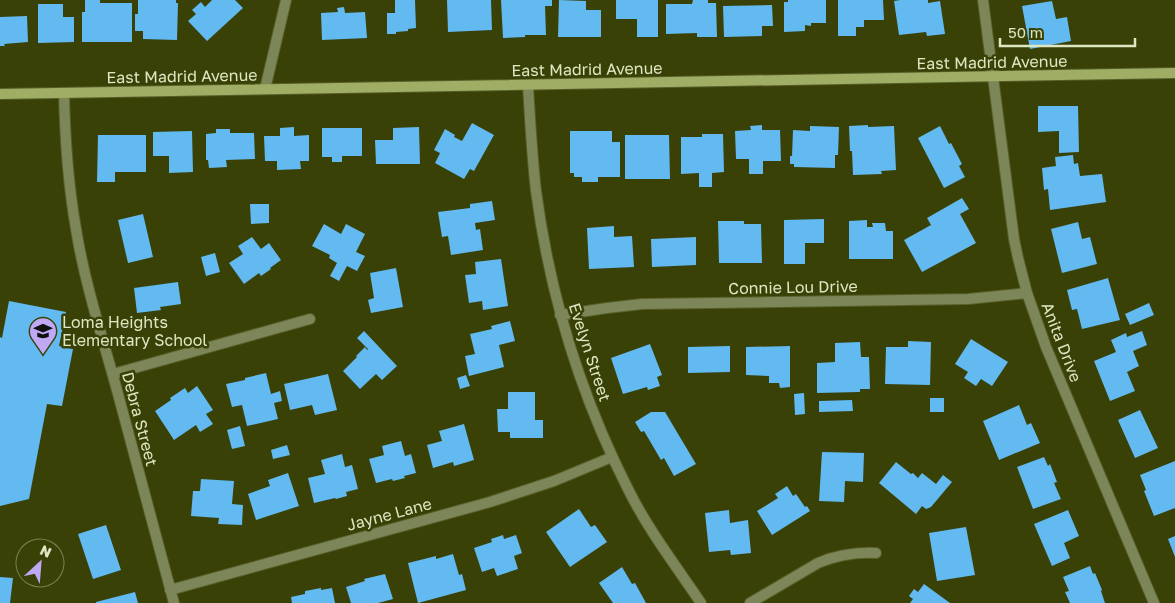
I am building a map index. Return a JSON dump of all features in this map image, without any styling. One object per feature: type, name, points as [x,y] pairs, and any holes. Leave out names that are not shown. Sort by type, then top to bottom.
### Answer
[{"type":"street","points":[[265,89],[286,0]]},
{"type":"street","name":"Anita Drive","points":[[983,0],[1018,258],[1046,347],[1154,603]]},
{"type":"street","name":"East Madrid Avenue","points":[[0,94],[1175,73]]},
{"type":"street","name":"Evelyn Street","points":[[528,85],[536,192],[560,315],[572,354],[585,391],[629,492],[675,567],[701,603]]},
{"type":"street","name":"Debra Street","points":[[64,92],[68,170],[76,230],[92,299],[174,603]]},
{"type":"street","name":"Connie Lou Drive","points":[[560,315],[642,304],[968,299],[1028,293]]},
{"type":"street","points":[[112,374],[310,319]]},
{"type":"street","name":"Jayne Lane","points":[[170,590],[490,502],[554,481],[612,456]]},
{"type":"street","points":[[750,603],[828,559],[853,553],[876,553]]},
{"type":"building","points":[[85,0],[100,0],[100,3],[132,3],[132,42],[82,42],[82,12],[85,12]]},
{"type":"building","points":[[138,0],[176,0],[176,3],[178,3],[177,40],[143,39],[143,31],[135,31],[135,14],[138,14]]},
{"type":"building","points":[[212,0],[235,0],[243,8],[207,41],[188,21],[196,14],[192,10],[201,2],[205,7]]},
{"type":"building","points":[[395,0],[415,0],[416,28],[396,32],[396,34],[387,34],[387,13],[395,13]]},
{"type":"building","points":[[447,0],[491,0],[492,30],[448,32]]},
{"type":"building","points":[[501,0],[552,0],[552,6],[545,6],[546,35],[503,38]]},
{"type":"building","points":[[559,0],[586,1],[586,10],[601,10],[601,37],[558,37]]},
{"type":"building","points":[[616,0],[658,0],[658,37],[637,37],[637,19],[616,19]]},
{"type":"building","points":[[693,0],[708,0],[708,3],[716,3],[717,37],[697,37],[697,33],[666,34],[666,4],[692,4]]},
{"type":"building","points":[[788,0],[826,0],[826,23],[811,23],[811,26],[805,25],[805,31],[784,32],[784,2],[788,2]]},
{"type":"building","points":[[838,0],[883,0],[884,20],[864,20],[864,27],[856,27],[856,36],[838,36]]},
{"type":"building","points":[[928,0],[928,3],[940,1],[945,34],[927,36],[926,32],[899,35],[894,1]]},
{"type":"building","points":[[1052,1],[1056,19],[1067,17],[1071,41],[1030,49],[1022,6]]},
{"type":"building","points":[[38,4],[63,4],[63,17],[74,17],[74,42],[38,43]]},
{"type":"building","points":[[772,5],[773,26],[762,26],[762,36],[724,37],[723,6]]},
{"type":"building","points":[[344,7],[345,13],[365,12],[367,38],[322,40],[321,13],[338,12],[337,8]]},
{"type":"building","points":[[27,16],[28,42],[0,46],[0,17]]},
{"type":"building","points":[[1038,106],[1078,106],[1079,152],[1059,153],[1059,131],[1038,132]]},
{"type":"building","points":[[472,123],[494,135],[474,171],[470,169],[464,179],[435,163],[440,153],[434,150],[445,129],[462,141]]},
{"type":"building","points":[[762,125],[762,130],[780,130],[781,161],[763,161],[763,174],[749,174],[749,159],[736,159],[735,131],[751,130],[750,126]]},
{"type":"building","points":[[868,125],[868,127],[894,126],[896,170],[881,171],[882,174],[853,175],[849,126]]},
{"type":"building","points":[[810,126],[839,127],[838,155],[835,155],[835,168],[794,167],[794,164],[790,164],[793,130],[810,131]]},
{"type":"building","points":[[940,126],[962,164],[959,166],[965,177],[944,188],[918,138]]},
{"type":"building","points":[[294,127],[294,136],[309,135],[309,161],[300,161],[301,169],[277,170],[277,161],[265,161],[264,136],[280,136],[280,128]]},
{"type":"building","points":[[419,127],[420,164],[376,164],[375,140],[393,140],[393,128]]},
{"type":"building","points":[[322,128],[362,128],[362,156],[342,156],[342,162],[332,162],[332,157],[322,157]]},
{"type":"building","points":[[216,129],[230,129],[230,133],[254,133],[255,159],[226,160],[227,167],[209,168],[208,160],[206,160],[206,134],[216,133]]},
{"type":"building","points":[[192,131],[193,172],[169,173],[169,156],[153,156],[153,132]]},
{"type":"building","points":[[570,131],[612,131],[612,142],[620,142],[620,177],[598,177],[598,182],[582,182],[582,177],[574,177],[574,173],[570,173]]},
{"type":"building","points":[[702,134],[723,134],[724,172],[712,173],[712,187],[699,187],[699,173],[681,174],[681,137],[702,137]]},
{"type":"building","points":[[98,135],[146,135],[146,172],[115,172],[115,182],[97,182]]},
{"type":"building","points":[[625,135],[669,135],[670,179],[625,179]]},
{"type":"building","points":[[1073,155],[1074,164],[1078,163],[1080,176],[1102,174],[1106,202],[1050,210],[1048,189],[1044,190],[1042,168],[1056,166],[1055,157]]},
{"type":"building","points":[[962,198],[969,209],[960,214],[976,243],[922,272],[904,240],[931,225],[927,218]]},
{"type":"building","points":[[492,201],[495,220],[475,223],[476,230],[480,229],[483,250],[451,255],[448,236],[442,237],[438,212],[470,208],[470,204]]},
{"type":"building","points":[[250,204],[269,204],[269,223],[251,224]]},
{"type":"building","points":[[143,214],[153,257],[128,263],[118,220]]},
{"type":"building","points":[[824,219],[824,243],[805,243],[805,264],[784,264],[784,220]]},
{"type":"building","points":[[867,220],[867,227],[873,227],[872,223],[885,223],[886,231],[893,231],[893,259],[849,259],[849,221]]},
{"type":"building","points":[[718,221],[744,221],[744,224],[761,224],[762,263],[719,263]]},
{"type":"building","points":[[1078,222],[1082,239],[1090,237],[1097,264],[1062,273],[1051,229]]},
{"type":"building","points":[[324,224],[341,234],[346,224],[365,234],[356,252],[365,256],[357,271],[347,266],[339,281],[330,276],[337,263],[329,258],[330,255],[312,246]]},
{"type":"building","points":[[614,226],[614,237],[632,236],[634,267],[589,269],[587,228]]},
{"type":"building","points":[[252,237],[261,249],[269,243],[281,260],[261,276],[259,273],[244,284],[229,263],[243,254],[238,246]]},
{"type":"building","points":[[696,237],[696,265],[652,267],[651,239]]},
{"type":"building","points":[[215,253],[220,272],[206,276],[201,257]]},
{"type":"building","points":[[501,259],[508,306],[483,310],[482,301],[469,303],[465,275],[476,274],[475,262]]},
{"type":"building","points":[[396,268],[403,307],[371,313],[368,300],[374,298],[370,273]]},
{"type":"building","points":[[1108,278],[1120,320],[1082,329],[1077,309],[1072,310],[1067,290]]},
{"type":"building","points":[[178,282],[181,304],[160,307],[161,310],[137,313],[134,288]]},
{"type":"building","points":[[9,301],[66,312],[59,346],[73,349],[62,406],[47,404],[29,499],[0,506],[0,337],[2,338]]},
{"type":"building","points":[[1149,303],[1154,315],[1130,325],[1125,314]]},
{"type":"building","points":[[510,321],[515,341],[499,345],[504,367],[469,376],[465,356],[475,354],[470,334],[492,329],[491,326]]},
{"type":"building","points":[[364,331],[397,366],[382,380],[376,374],[360,389],[343,371],[365,347],[368,349],[357,338]]},
{"type":"building","points":[[1142,331],[1147,345],[1133,351],[1139,366],[1127,372],[1135,391],[1110,401],[1094,361],[1116,352],[1111,340],[1126,333],[1127,337]]},
{"type":"building","points":[[971,339],[1008,362],[992,386],[981,379],[976,386],[964,378],[968,372],[955,364]]},
{"type":"building","points":[[908,341],[931,342],[930,385],[885,384],[886,347],[908,347]]},
{"type":"building","points":[[860,342],[861,357],[869,357],[870,389],[860,389],[860,392],[817,393],[817,363],[835,362],[835,343]]},
{"type":"building","points":[[650,344],[662,375],[657,377],[660,386],[648,390],[647,387],[623,394],[611,358]]},
{"type":"building","points":[[730,346],[730,372],[688,373],[688,347]]},
{"type":"building","points":[[790,346],[790,387],[780,388],[779,383],[769,383],[769,376],[746,375],[746,347]]},
{"type":"building","points":[[266,373],[271,394],[280,391],[282,401],[274,403],[278,419],[247,426],[242,405],[232,407],[226,384]]},
{"type":"building","points":[[328,374],[337,410],[315,415],[312,405],[290,410],[284,384]]},
{"type":"building","points":[[466,375],[470,386],[460,389],[457,378]]},
{"type":"building","points":[[197,386],[213,410],[206,414],[213,424],[200,432],[196,425],[174,440],[155,411],[185,388],[188,393]]},
{"type":"building","points":[[508,392],[535,392],[535,420],[543,420],[543,438],[510,438],[510,432],[498,432],[497,409],[508,409]]},
{"type":"building","points":[[804,393],[805,414],[795,415],[794,394]]},
{"type":"building","points":[[930,398],[944,398],[944,412],[930,412]]},
{"type":"building","points":[[852,400],[853,411],[819,412],[819,401]]},
{"type":"building","points":[[1019,405],[1027,425],[1031,423],[1040,443],[999,460],[983,421]]},
{"type":"building","points":[[1140,410],[1158,448],[1135,458],[1118,420]]},
{"type":"building","points":[[651,412],[665,412],[696,464],[674,476],[664,458],[661,460],[644,431],[641,432],[635,422]]},
{"type":"building","points":[[464,424],[474,460],[454,466],[453,462],[433,468],[427,445],[442,441],[439,431]]},
{"type":"building","points":[[240,426],[245,446],[232,449],[227,430]]},
{"type":"building","points":[[401,441],[405,456],[411,454],[416,473],[393,481],[392,479],[376,483],[369,459],[384,455],[382,446]]},
{"type":"building","points":[[287,445],[290,455],[273,459],[271,450]]},
{"type":"building","points":[[822,452],[864,453],[863,482],[845,481],[844,502],[819,501]]},
{"type":"building","points":[[342,454],[345,467],[352,465],[358,489],[346,492],[347,496],[314,503],[308,478],[325,474],[321,460]]},
{"type":"building","points":[[1044,457],[1048,466],[1050,464],[1057,482],[1054,483],[1061,499],[1033,509],[1017,467]]},
{"type":"building","points":[[1175,461],[1175,508],[1154,516],[1140,475]]},
{"type":"building","points":[[896,462],[918,478],[922,473],[936,484],[943,475],[952,482],[931,507],[926,509],[922,506],[916,514],[879,483]]},
{"type":"building","points":[[288,473],[299,506],[256,520],[248,494],[270,486],[268,480]]},
{"type":"building","points":[[201,479],[234,481],[232,504],[243,505],[242,525],[218,524],[219,518],[191,516],[193,491],[200,491]]},
{"type":"building","points":[[787,486],[793,496],[796,494],[810,511],[772,535],[757,511],[778,498],[775,494]]},
{"type":"building","points":[[579,509],[591,527],[595,525],[607,542],[570,567],[546,532]]},
{"type":"building","points":[[729,510],[730,523],[748,520],[751,553],[731,555],[730,550],[709,552],[705,513]]},
{"type":"building","points":[[1068,510],[1079,536],[1064,543],[1070,558],[1052,566],[1034,524]]},
{"type":"building","points":[[106,525],[121,570],[93,579],[78,534]]},
{"type":"building","points":[[966,527],[975,575],[937,581],[929,533]]},
{"type":"building","points":[[503,535],[504,539],[516,535],[522,553],[514,556],[518,569],[497,576],[494,568],[482,572],[474,548],[492,542],[491,539]]},
{"type":"building","points":[[1175,536],[1175,557],[1168,539]]},
{"type":"building","points":[[453,554],[459,575],[462,574],[466,590],[418,603],[408,563],[436,556],[436,559]]},
{"type":"building","points":[[1090,566],[1102,590],[1105,603],[1070,603],[1065,592],[1069,591],[1063,577]]},
{"type":"building","points":[[622,567],[632,584],[635,583],[646,603],[613,603],[599,583]]},
{"type":"building","points":[[385,574],[393,599],[378,603],[351,603],[346,587],[365,581],[364,579]]},
{"type":"building","points":[[0,577],[13,578],[10,603],[0,603]]},
{"type":"building","points":[[924,584],[950,603],[910,603],[913,599],[909,596],[914,589],[918,592]]},
{"type":"building","points":[[321,588],[321,590],[332,588],[335,603],[292,603],[291,597],[305,594],[305,591]]},
{"type":"building","points":[[135,592],[138,603],[96,603],[96,602]]},
{"type":"place","name":"Loma Heights Elementary School","points":[[43,355]]}]
